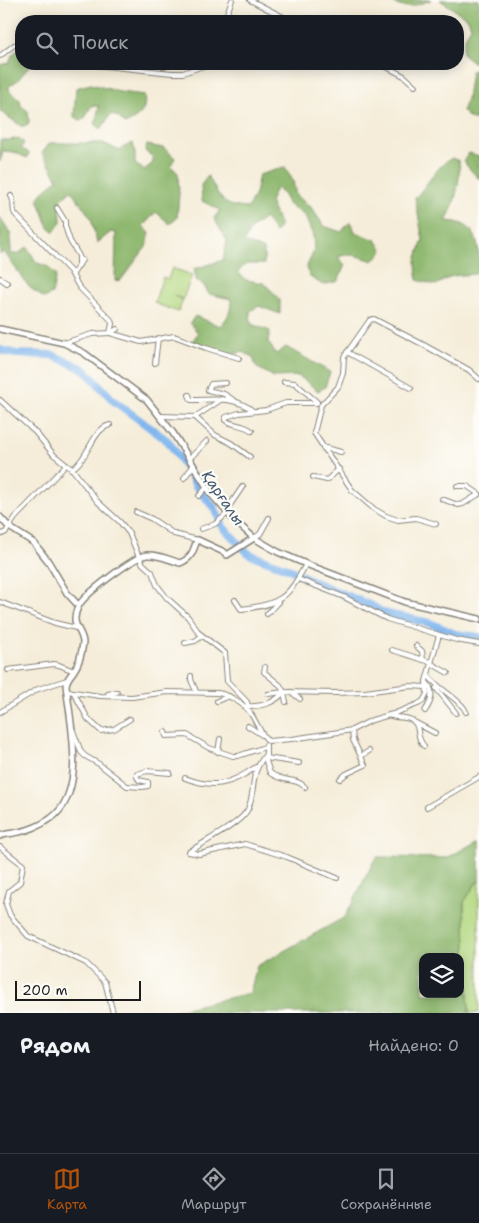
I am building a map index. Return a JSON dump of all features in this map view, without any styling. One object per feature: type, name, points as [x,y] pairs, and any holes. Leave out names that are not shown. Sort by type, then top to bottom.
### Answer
[{"type":"street","points":[[226,15],[232,0]]},
{"type":"street","points":[[250,0],[279,15]]},
{"type":"street","points":[[0,56],[15,45]]},
{"type":"street","points":[[143,70],[183,73],[194,70]]},
{"type":"street","points":[[392,70],[404,76],[415,86]]},
{"type":"street","points":[[11,196],[14,201],[12,210],[15,214],[47,246],[72,274],[79,287],[111,320],[110,333]]},
{"type":"street","points":[[57,208],[65,221],[70,241],[79,256],[79,265]]},
{"type":"street","points":[[72,274],[82,260]]},
{"type":"street","points":[[0,278],[7,284]]},
{"type":"street","points":[[436,524],[416,518],[398,520],[386,516],[360,499],[314,433],[319,404],[338,387],[343,373],[344,357],[370,320],[374,319],[461,366],[479,379]]},
{"type":"street","points":[[0,329],[64,343],[84,353],[147,400],[161,416],[190,458],[192,467],[205,489],[254,538],[278,552],[306,564],[405,602],[479,619]]},
{"type":"street","points":[[110,333],[117,329]]},
{"type":"street","points":[[64,343],[92,334],[110,333],[141,342],[174,336],[239,358]]},
{"type":"street","points":[[155,363],[158,338]]},
{"type":"street","points":[[347,352],[411,388]]},
{"type":"street","points":[[226,383],[215,382],[211,384],[208,390],[224,394],[253,411]]},
{"type":"street","points":[[284,382],[295,383],[319,404]]},
{"type":"street","points":[[189,396],[191,400],[222,399],[237,402]]},
{"type":"street","points":[[161,416],[195,417],[222,399]]},
{"type":"street","points":[[0,400],[26,423],[54,455],[71,469],[97,501],[129,532],[139,557],[143,564],[152,572],[157,586],[188,617],[202,636],[225,653],[226,681],[247,702],[247,707]]},
{"type":"street","points":[[252,431],[249,428],[225,420],[229,415],[266,410],[294,402],[319,404]]},
{"type":"street","points":[[195,417],[216,435],[250,457]]},
{"type":"street","points":[[71,469],[83,458],[86,451],[107,425],[110,425]]},
{"type":"street","points":[[190,458],[207,441]]},
{"type":"street","points":[[324,448],[341,452]]},
{"type":"street","points":[[0,535],[6,532],[15,518],[66,466]]},
{"type":"street","points":[[185,476],[192,467]]},
{"type":"street","points":[[312,476],[327,480],[339,469]]},
{"type":"street","points":[[200,529],[222,519],[243,486]]},
{"type":"street","points":[[442,499],[458,505],[479,494],[467,486],[458,486]]},
{"type":"street","points":[[199,496],[205,489]]},
{"type":"street","points":[[136,512],[152,519],[174,534],[197,540],[227,555],[260,534],[268,518]]},
{"type":"street","points":[[0,517],[8,527],[34,543],[48,561],[67,594],[78,605]]},
{"type":"street","points":[[0,712],[38,689],[67,680],[74,671],[83,642],[76,628],[75,617],[78,605],[94,589],[139,557],[156,555],[180,563],[187,560],[193,554],[197,540]]},
{"type":"street","points":[[267,614],[288,593],[306,564]]},
{"type":"street","points":[[298,579],[344,597],[388,619],[456,640],[479,644]]},
{"type":"street","points":[[235,600],[241,610],[280,601]]},
{"type":"street","points":[[0,602],[55,623],[76,628]]},
{"type":"street","points":[[248,726],[268,741],[292,739],[352,730],[372,720],[423,701],[428,692],[426,682],[439,635]]},
{"type":"street","points":[[185,643],[195,641],[202,636]]},
{"type":"street","points":[[416,646],[422,651],[423,660]]},
{"type":"street","points":[[392,650],[431,663],[448,673]]},
{"type":"street","points":[[8,670],[54,664],[74,671]]},
{"type":"street","points":[[265,667],[264,672],[280,685],[286,702]]},
{"type":"street","points":[[428,675],[456,713]]},
{"type":"street","points":[[191,676],[196,692]]},
{"type":"street","points":[[0,836],[20,832],[41,824],[55,815],[61,807],[73,780],[74,754],[67,680]]},
{"type":"street","points":[[425,711],[432,694],[432,689],[426,682]]},
{"type":"street","points":[[434,683],[463,706],[466,712]]},
{"type":"street","points":[[268,694],[284,692],[335,694],[410,686],[426,687]]},
{"type":"street","points":[[67,691],[132,697],[162,693],[212,692],[228,696],[247,707],[262,735]]},
{"type":"street","points":[[106,696],[117,692]]},
{"type":"street","points":[[247,707],[266,704],[277,699],[284,692]]},
{"type":"street","points":[[291,692],[300,699]]},
{"type":"street","points":[[74,693],[85,715],[92,724],[101,730],[114,729],[130,719]]},
{"type":"street","points":[[217,701],[228,696]]},
{"type":"street","points":[[389,715],[409,718],[435,733]]},
{"type":"street","points":[[416,723],[419,741],[424,746]]},
{"type":"street","points":[[71,726],[82,754],[127,786],[148,786],[148,782],[139,780],[137,777],[137,774],[142,771],[170,773]]},
{"type":"street","points":[[340,779],[365,765],[353,740],[352,730]]},
{"type":"street","points":[[165,732],[166,736],[169,737],[187,735],[218,752],[238,756],[265,747]]},
{"type":"street","points":[[218,752],[220,739]]},
{"type":"street","points":[[268,741],[265,747],[268,770],[285,780],[297,781],[305,787]]},
{"type":"street","points":[[360,756],[369,751]]},
{"type":"street","points":[[266,756],[299,763]]},
{"type":"street","points":[[185,778],[198,783],[220,785],[237,779],[257,766],[266,756]]},
{"type":"street","points":[[257,766],[250,801],[245,814],[217,836],[199,844],[189,852],[199,854],[245,844],[287,857],[337,878]]},
{"type":"street","points":[[427,807],[479,777]]},
{"type":"street","points":[[0,847],[22,865],[20,882],[8,891],[6,904],[10,915],[28,936],[86,963],[105,982],[113,1013]]},
{"type":"green space","points":[[391,0],[431,0],[405,7],[395,4]]},
{"type":"green space","points":[[440,0],[479,0],[479,62],[473,62],[464,55],[464,40],[471,27],[468,19]]},
{"type":"green space","points":[[15,52],[15,70],[26,70],[18,80],[9,86],[9,90],[20,100],[21,106],[28,111],[29,122],[27,126],[21,126],[0,111],[0,65],[9,63]]},
{"type":"green space","points":[[479,70],[479,121],[469,118],[462,111],[467,99],[471,71]]},
{"type":"green space","points":[[91,84],[120,92],[144,95],[143,110],[138,116],[125,124],[118,117],[111,114],[101,129],[95,125],[99,106],[91,106],[85,118],[81,120],[74,117],[76,88]]},
{"type":"green space","points":[[19,138],[24,143],[21,148],[29,153],[27,158],[14,152],[3,151],[0,162],[0,140]]},
{"type":"green space","points":[[50,143],[103,143],[118,150],[133,143],[135,164],[144,170],[153,163],[153,157],[145,151],[147,145],[164,148],[175,158],[171,166],[178,173],[177,218],[170,224],[156,212],[143,226],[150,233],[146,247],[121,280],[115,281],[116,233],[111,232],[97,243],[91,218],[71,190],[60,200],[61,222],[54,232],[49,228],[38,199],[58,179],[42,153]]},
{"type":"green space","points":[[469,153],[479,156],[479,179],[464,160]]},
{"type":"green space","points":[[452,158],[459,161],[459,176],[455,200],[446,221],[465,225],[475,236],[479,272],[452,276],[436,285],[417,280],[416,260],[423,240],[415,198],[441,166]]},
{"type":"green space","points":[[285,167],[293,181],[296,196],[310,206],[324,226],[341,232],[350,222],[356,233],[376,240],[383,250],[373,261],[352,255],[338,257],[345,265],[338,281],[323,285],[310,277],[306,268],[314,251],[313,236],[305,216],[288,204],[284,195],[276,188],[270,202],[280,225],[275,233],[265,218],[251,228],[244,242],[264,250],[264,264],[246,264],[238,272],[246,280],[264,283],[280,300],[280,314],[259,306],[250,311],[251,324],[270,331],[268,342],[276,354],[286,347],[330,372],[325,387],[318,391],[299,376],[274,377],[256,367],[253,357],[243,352],[229,355],[192,342],[198,333],[190,323],[195,316],[220,326],[227,317],[231,303],[231,299],[209,294],[203,284],[197,282],[194,269],[223,260],[227,241],[214,218],[220,210],[202,201],[201,185],[208,176],[223,200],[232,206],[248,208],[255,194],[259,175]]},
{"type":"green space","points":[[0,217],[11,234],[11,254],[18,254],[27,247],[37,263],[47,266],[56,275],[52,294],[44,298],[29,287],[4,252],[0,254]]},
{"type":"green space","points":[[172,268],[192,275],[183,299],[174,296],[183,300],[178,312],[154,303],[163,277],[168,279]]},
{"type":"green space","points":[[479,840],[479,882],[476,883],[464,902],[469,1013],[387,1011],[384,1013],[164,1013],[250,993],[257,966],[345,917],[376,857],[447,858]]},
{"type":"green space","points":[[477,882],[479,882],[479,1013],[469,1013],[464,902]]},
{"type":"waterway","name":"Қарғалы","points":[[0,350],[16,354],[52,355],[84,369],[114,401],[168,441],[196,486],[215,509],[223,527],[249,554],[287,568],[319,584],[374,607],[383,613],[430,623],[455,634],[479,637]]}]
